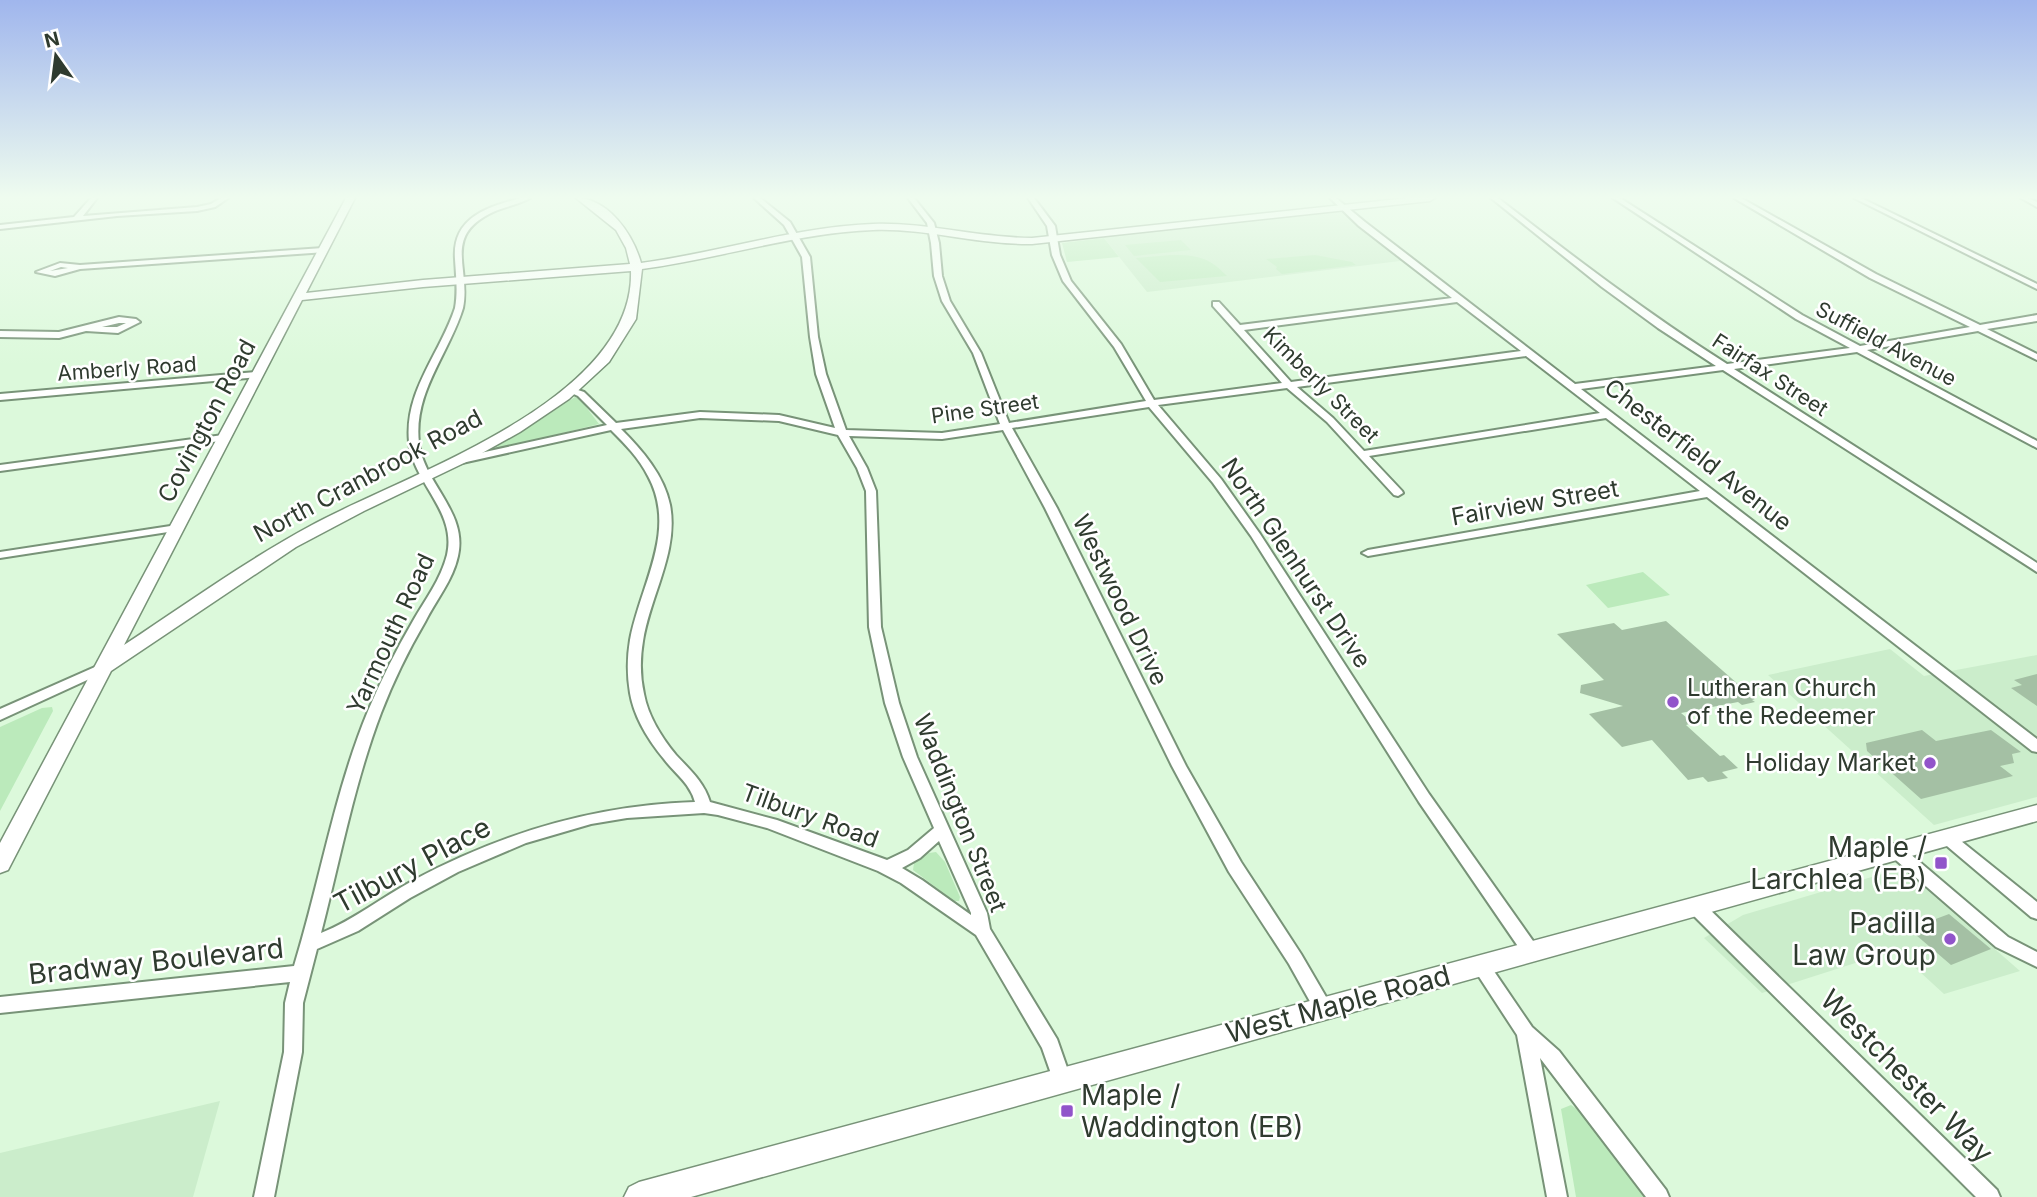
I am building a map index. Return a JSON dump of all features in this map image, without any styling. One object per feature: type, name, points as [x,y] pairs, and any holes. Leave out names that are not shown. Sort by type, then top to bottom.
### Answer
[{"type":"street","points":[[80,267],[268,254]]},
{"type":"street","name":"Covington Road","points":[[105,666],[321,254]]},
{"type":"street","name":"Yarmouth Road","points":[[301,973],[341,814],[368,730],[394,668],[440,586],[453,554],[452,521],[424,475],[414,444],[418,390],[456,317],[463,281],[459,254]]},
{"type":"street","name":"North Cranbrook Road","points":[[0,864],[105,666],[286,546],[363,504],[516,428],[572,391],[603,362],[628,326],[638,291],[633,254]]},
{"type":"street","points":[[298,297],[636,267],[714,254]]},
{"type":"street","name":"Waddington Street","points":[[803,254],[807,266],[814,337],[821,374],[840,420],[842,433],[862,468],[871,491],[873,596],[883,668],[910,757],[979,913],[982,930],[1050,1045],[1062,1079]]},
{"type":"street","name":"Westwood Drive","points":[[936,254],[941,289],[984,369],[1006,426],[1051,509],[1202,810],[1323,1008]]},
{"type":"street","name":"North Glenhurst Drive","points":[[1056,254],[1067,281],[1118,346],[1152,404],[1217,481],[1256,536],[1424,798],[1532,953]]},
{"type":"street","name":"Chesterfield Avenue","points":[[1403,254],[2037,747]]},
{"type":"street","name":"Fairfax Street","points":[[1565,254],[1724,368],[2037,568]]},
{"type":"street","name":"Suffield Avenue","points":[[1700,254],[1760,294],[1857,349],[2037,445]]},
{"type":"street","points":[[1834,254],[1873,276],[2037,357]]},
{"type":"street","points":[[1970,254],[2037,287]]},
{"type":"street","points":[[1239,328],[1461,299]]},
{"type":"street","name":"Kimberly Street","points":[[1216,304],[1290,386],[1330,420],[1398,493]]},
{"type":"street","points":[[1573,387],[1857,349],[2037,318]]},
{"type":"street","points":[[0,334],[50,336],[89,330]]},
{"type":"street","name":"Pine Street","points":[[449,463],[612,427],[672,418],[728,415],[779,418],[842,433],[932,437],[1528,353]]},
{"type":"street","name":"Amberly Road","points":[[0,397],[257,375]]},
{"type":"street","name":"Tilbury Road","points":[[572,391],[581,394],[612,427],[649,467],[659,485],[666,510],[666,533],[661,559],[641,613],[632,661],[637,696],[653,732],[669,755],[700,789],[704,807],[733,810],[757,817],[886,868],[982,930]]},
{"type":"street","points":[[1363,454],[1609,415]]},
{"type":"street","points":[[0,468],[223,438]]},
{"type":"street","name":"Fairview Street","points":[[1367,553],[1710,494]]},
{"type":"street","points":[[0,555],[177,528]]},
{"type":"street","points":[[0,715],[105,666]]},
{"type":"street","name":"Tilbury Place","points":[[310,944],[330,939],[405,892],[505,843],[562,824],[601,815],[641,809],[704,807]]},
{"type":"street","name":"West Maple Road","points":[[639,1197],[2037,813]]},
{"type":"street","points":[[886,868],[915,854],[941,830]]},
{"type":"street","points":[[1946,837],[2037,912]]},
{"type":"street","points":[[1896,851],[2003,942],[2037,960]]},
{"type":"street","name":"Westchester Way","points":[[1696,907],[1990,1197]]},
{"type":"street","points":[[1481,966],[1526,1033],[1552,1057],[1660,1197]]},
{"type":"street","name":"Bradway Boulevard","points":[[0,1005],[301,973],[294,1003],[293,1052],[264,1197]]},
{"type":"street","points":[[1526,1033],[1557,1197]]},
{"type":"shaded area","points":[[1065,254],[1117,254],[1119,257],[1067,262]]},
{"type":"shaded area","points":[[1117,254],[1400,254],[1408,260],[1147,292]]},
{"type":"shaded area","points":[[1171,255],[1202,258],[1227,276],[1160,282],[1136,258]]},
{"type":"shaded area","points":[[1315,255],[1356,265],[1282,274],[1266,259]]},
{"type":"shaded area","points":[[575,397],[580,399],[599,424],[487,452],[486,450],[524,430]]},
{"type":"shaded area","points":[[1643,572],[1670,595],[1608,608],[1586,585]]},
{"type":"shaded area","points":[[1890,649],[1924,676],[2037,655],[2037,797],[1934,825],[1768,675]]},
{"type":"shaded area","points":[[52,707],[53,711],[0,811],[0,727],[42,708]]},
{"type":"shaded area","points":[[936,852],[945,862],[960,897],[959,901],[954,901],[913,870],[914,863],[929,853]]},
{"type":"shaded area","points":[[1902,868],[2020,971],[1944,994],[1896,950],[1762,993],[1704,938],[1743,915]]},
{"type":"shaded area","points":[[220,1101],[193,1197],[0,1197],[0,1153]]},
{"type":"shaded area","points":[[1571,1105],[1584,1114],[1647,1197],[1576,1197],[1561,1109]]},
{"type":"building","name":"Lutheran Church of the Redeemer","points":[[1666,621],[1755,699],[1752,700],[1755,702],[1742,705],[1738,702],[1681,713],[1693,723],[1686,725],[1720,756],[1724,755],[1738,768],[1722,772],[1728,778],[1708,782],[1703,777],[1688,780],[1652,740],[1622,747],[1589,714],[1623,706],[1580,693],[1581,685],[1604,680],[1557,634],[1614,623],[1622,630]]},
{"type":"building","points":[[2037,674],[2037,706],[2011,688],[2022,685],[2014,680]]},
{"type":"building","points":[[1922,730],[1936,741],[1991,730],[2021,752],[2012,754],[2014,763],[2000,766],[2013,776],[1921,799],[1867,751],[1866,743]]},
{"type":"building","name":"Padilla Law Group","points":[[1949,914],[1991,949],[1951,965],[1909,929]]},
{"type":"place","name":"Lutheran Church of the Redeemer","points":[[1673,702]]},
{"type":"place","name":"Holiday Market","points":[[1930,763]]},
{"type":"place","name":"Maple / Larchlea (EB)","points":[[1941,863]]},
{"type":"place","name":"Padilla Law Group","points":[[1950,939]]},
{"type":"place","name":"Maple / Waddington (EB)","points":[[1067,1111]]}]
